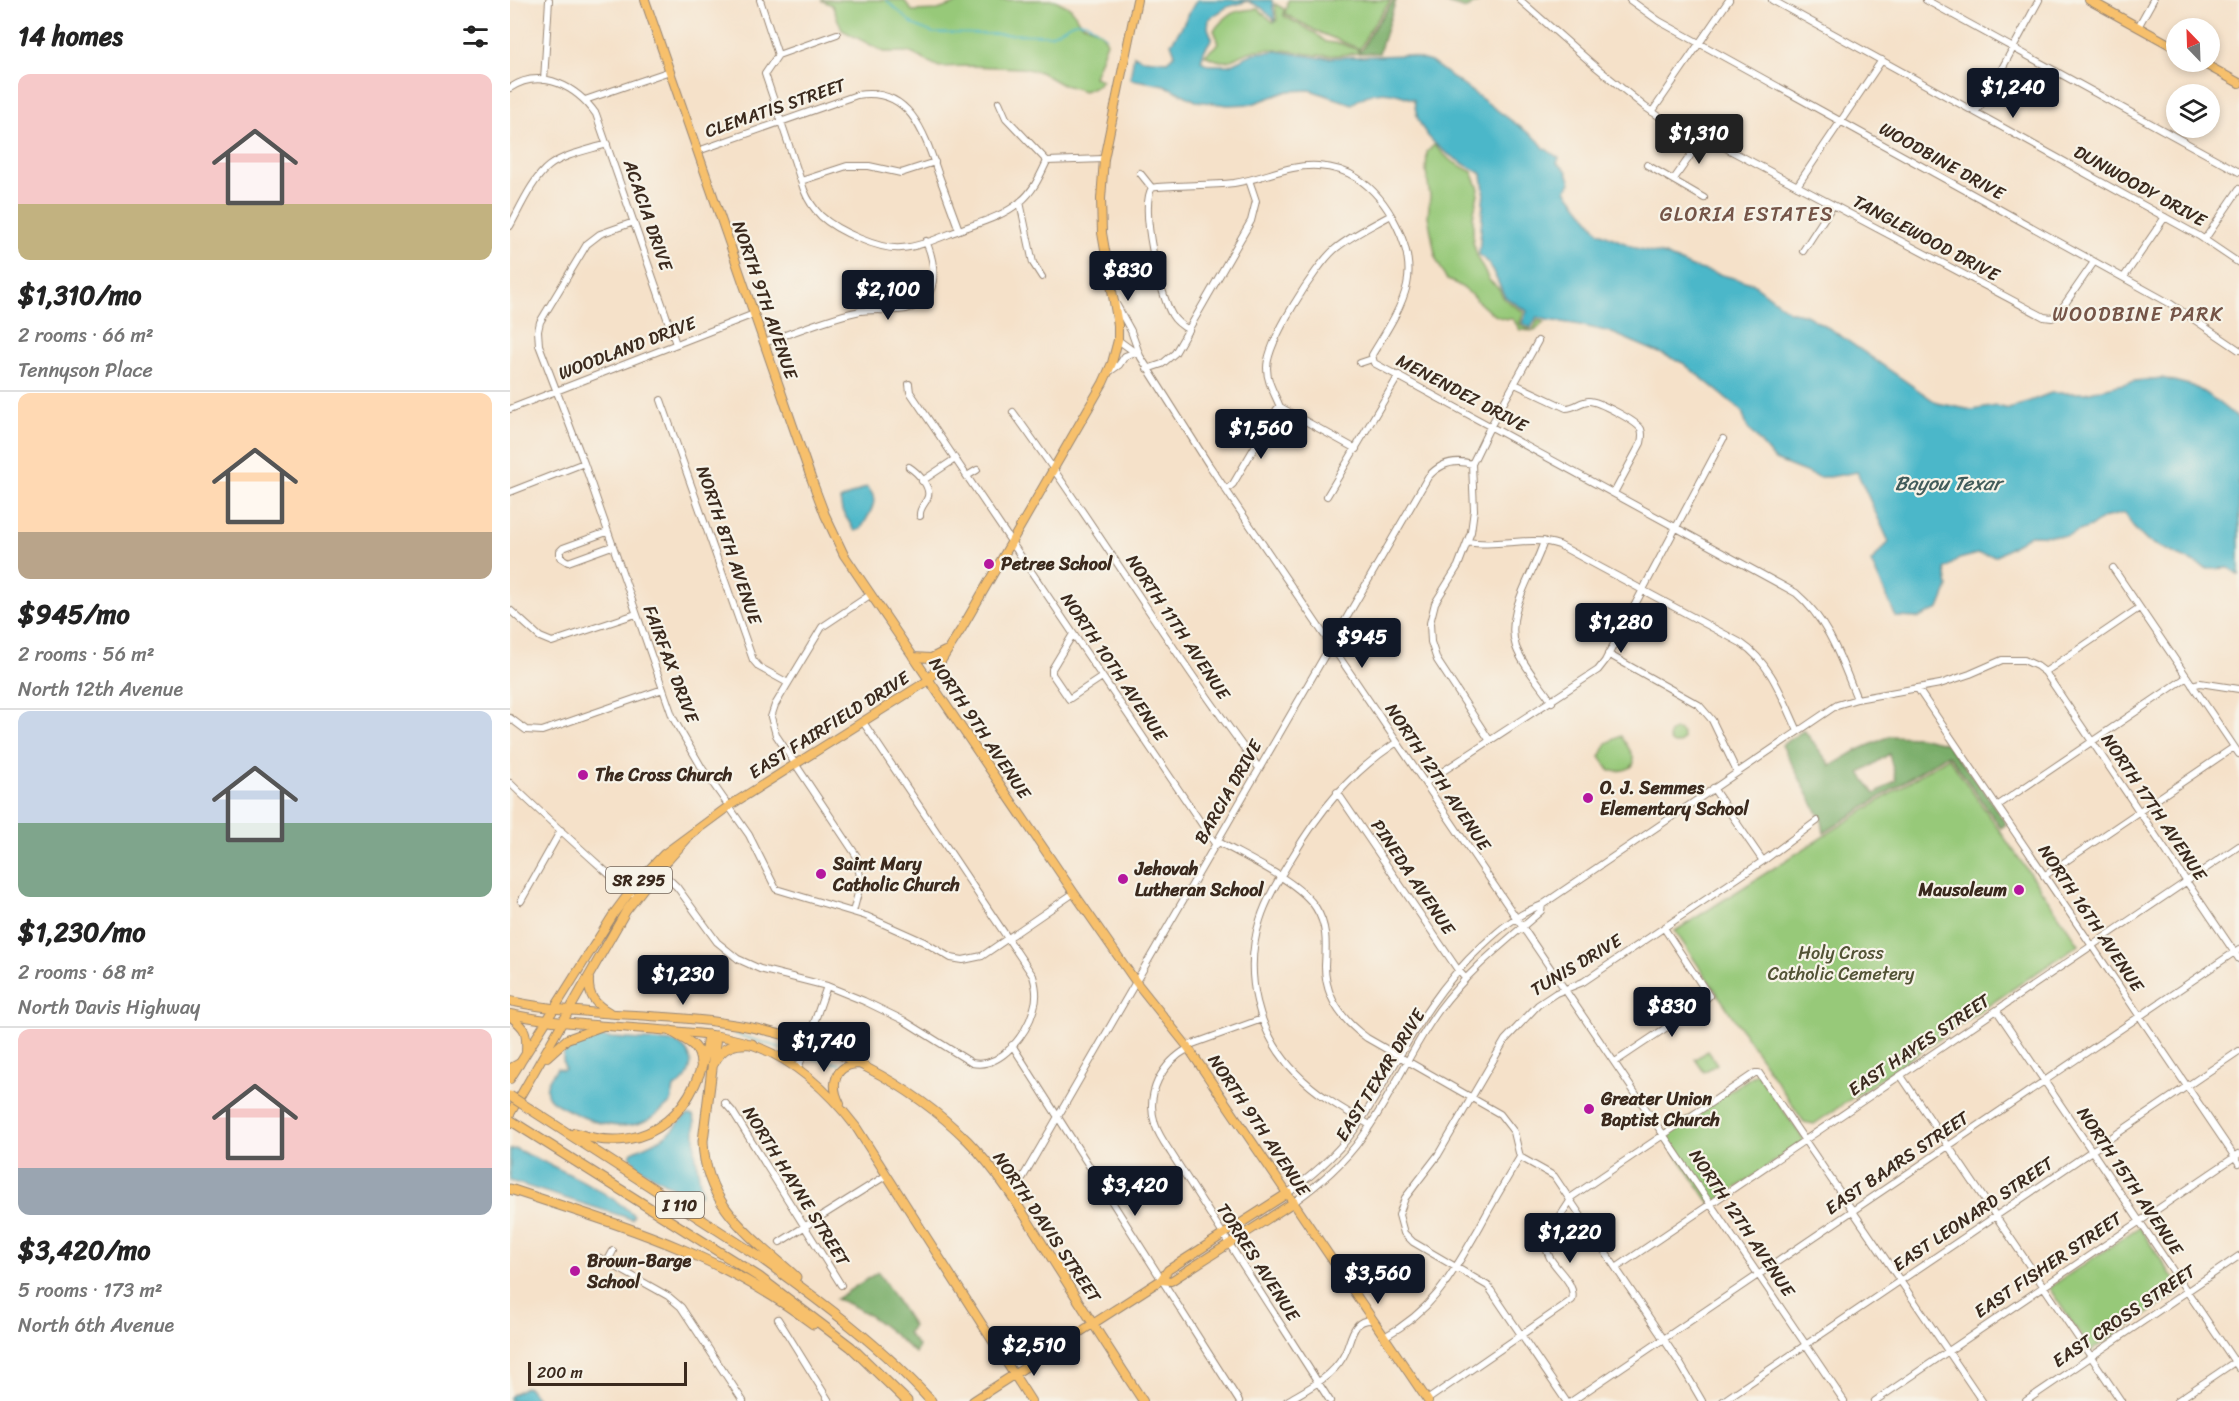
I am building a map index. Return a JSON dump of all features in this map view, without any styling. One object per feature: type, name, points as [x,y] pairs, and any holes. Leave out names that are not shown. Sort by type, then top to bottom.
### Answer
[{"type":"highway","points":[[671,1031],[690,1041],[698,1049],[701,1063],[699,1078]]},
{"type":"highway","points":[[712,1035],[712,1068],[703,1142],[704,1156],[714,1191],[723,1208],[740,1227],[796,1277],[806,1292]]},
{"type":"highway","points":[[552,1122],[569,1131],[598,1139],[630,1138],[662,1125],[679,1111],[691,1095],[705,1061],[712,1035]]},
{"type":"highway","points":[[712,1068],[717,1057],[725,1049],[740,1044],[752,1044]]},
{"type":"highway","points":[[510,1069],[519,1064]]},
{"type":"highway","name":"I 110","points":[[510,1096],[761,1258],[901,1370],[931,1401]]},
{"type":"highway","name":"I 110","points":[[510,1120],[759,1277],[820,1322],[907,1401]]},
{"type":"highway","points":[[510,1189],[595,1215],[686,1250],[769,1294],[879,1374]]},
{"type":"main road","name":"NORTH 9TH AVENUE","points":[[645,0],[825,515],[844,555],[1136,982],[1188,1047],[1428,1400]]},
{"type":"main road","points":[[1118,340],[1118,325],[1102,233],[1101,199],[1104,159],[1137,0]]},
{"type":"main road","points":[[2089,0],[2166,42]]},
{"type":"main road","points":[[2219,72],[2239,83]]},
{"type":"main road","name":"EAST FAIRFIELD DRIVE","points":[[510,1114],[612,934],[656,868],[678,842],[729,806],[929,680],[1109,372],[1118,340]]},
{"type":"main road","points":[[913,657],[931,658],[949,648]]},
{"type":"main road","name":"EAST FAIRFIELD DRIVE","points":[[510,1079],[629,892],[656,868]]},
{"type":"main road","points":[[589,978],[591,998],[598,1006],[610,1013]]},
{"type":"main road","name":"NORTH DAVIS STREET","points":[[510,1001],[570,1010],[714,1022],[760,1029],[807,1042],[861,1065],[915,1096],[952,1126],[982,1157],[1012,1196],[1143,1401]]},
{"type":"main road","points":[[510,1015],[712,1035],[752,1044],[798,1069],[825,1091],[846,1114]]},
{"type":"main road","points":[[510,1015],[525,1030],[526,1054]]},
{"type":"main road","points":[[712,1035],[714,1022]]},
{"type":"main road","points":[[539,1064],[567,1039],[603,1026]]},
{"type":"main road","points":[[861,1065],[846,1067],[836,1079],[834,1090],[836,1097],[1031,1401]]},
{"type":"main road","name":"EAST TEXAR DRIVE","points":[[973,1401],[1161,1280],[1168,1270],[1288,1193]]},
{"type":"main road","name":"EAST TEXAR DRIVE","points":[[1161,1280],[1171,1281],[1293,1202]]},
{"type":"street","points":[[544,80],[549,0]]},
{"type":"street","name":"TANGLEWOOD DRIVE","points":[[1520,0],[1617,85],[1652,112],[1704,136],[2044,317],[2052,318],[2058,315],[2094,262]]},
{"type":"street","name":"WOODBINE DRIVE","points":[[1630,0],[1659,21],[2171,304],[2239,350]]},
{"type":"street","points":[[1652,112],[1729,0]]},
{"type":"street","name":"DUNWOODY DRIVE","points":[[1772,0],[2205,239],[2239,263]]},
{"type":"street","points":[[1926,0],[2239,172]]},
{"type":"street","points":[[1975,112],[1985,100],[2039,0]]},
{"type":"street","points":[[2138,27],[2153,0]]},
{"type":"street","points":[[762,1],[778,55]]},
{"type":"street","points":[[837,34],[778,55],[765,74],[808,200],[829,223],[878,245],[895,248],[912,246],[997,216],[1020,202],[1036,183],[1047,161]]},
{"type":"street","points":[[1797,186],[1882,60]]},
{"type":"street","points":[[510,88],[523,81],[544,80],[565,86],[585,99],[670,71]]},
{"type":"street","name":"CLEMATIS STREET","points":[[698,151],[857,95],[879,95],[893,100],[914,117],[921,127],[958,230]]},
{"type":"street","name":"ACACIA DRIVE","points":[[585,99],[596,114],[676,344]]},
{"type":"street","points":[[999,102],[1006,118],[1047,161],[1104,159]]},
{"type":"street","points":[[1674,179],[1704,136]]},
{"type":"street","points":[[510,226],[539,176],[548,167],[560,160],[607,144]]},
{"type":"street","points":[[801,181],[848,166],[869,166],[901,172],[935,162]]},
{"type":"street","points":[[1647,165],[1704,198]]},
{"type":"street","name":"MENENDEZ DRIVE","points":[[1152,188],[1249,180],[1292,167],[1330,167],[1348,173],[1363,182],[1391,215],[1399,230],[1406,249],[1408,269],[1407,283],[1398,310],[1372,355],[1374,363],[1786,586],[1806,602],[1828,630],[1857,699]]},
{"type":"street","points":[[1140,173],[1152,188],[1149,192],[1149,218],[1156,268],[1171,314],[1189,330]]},
{"type":"street","points":[[1147,369],[1169,359],[1175,353],[1255,214],[1255,194],[1249,180]]},
{"type":"street","points":[[2205,239],[2239,189]]},
{"type":"street","points":[[1020,202],[1033,263],[1042,277]]},
{"type":"street","points":[[1803,251],[1833,205]]},
{"type":"street","points":[[1356,449],[1280,407],[1271,388],[1267,371],[1269,354],[1313,275],[1327,256],[1343,242],[1391,215]]},
{"type":"street","points":[[2124,278],[2165,217]]},
{"type":"street","name":"FAIRFAX DRIVE","points":[[634,222],[600,234],[587,244],[540,322],[539,345],[584,463],[678,729],[749,835],[773,886],[777,890],[853,912],[890,926],[957,960],[970,960],[982,956],[1074,893]]},
{"type":"street","points":[[764,343],[856,312],[899,310],[918,304],[928,295],[935,277],[933,259],[926,241]]},
{"type":"street","points":[[1109,372],[1119,365],[1125,356],[1138,354],[1131,330],[1114,301]]},
{"type":"street","name":"WOODLAND DRIVE","points":[[510,409],[754,314]]},
{"type":"street","name":"NORTH 12TH AVENUE","points":[[1118,340],[1138,354],[1226,490],[1844,1401]]},
{"type":"street","points":[[1490,741],[1441,668],[1431,642],[1430,623],[1435,603],[1458,567],[1468,542],[1474,510],[1472,464],[1538,341]]},
{"type":"street","points":[[1360,363],[1372,359]]},
{"type":"street","points":[[1327,496],[1399,375]]},
{"type":"street","name":"NORTH 10TH AVENUE","points":[[909,384],[910,392],[967,477],[1217,843]]},
{"type":"street","points":[[1515,384],[1566,408],[1576,407],[1587,401],[1596,403],[1633,421],[1639,427],[1642,435],[1641,443],[1614,493]]},
{"type":"street","name":"NORTH 8TH AVENUE","points":[[661,400],[753,660],[759,667],[788,683]]},
{"type":"street","points":[[1226,490],[1233,484],[1280,407]]},
{"type":"street","name":"NORTH 11TH AVENUE","points":[[1013,412],[1054,468],[1194,678],[1259,768]]},
{"type":"street","points":[[1425,783],[1591,676],[1604,663],[1723,439]]},
{"type":"street","points":[[922,481],[955,459]]},
{"type":"street","name":"BARCIA DRIVE","points":[[1012,1196],[1428,477],[1446,464],[1459,461],[1472,464]]},
{"type":"street","points":[[510,492],[584,463]]},
{"type":"street","points":[[909,467],[922,481],[929,494],[920,511],[920,516]]},
{"type":"street","points":[[967,477],[977,470]]},
{"type":"street","points":[[607,532],[562,548],[560,557],[568,562],[612,546]]},
{"type":"street","points":[[1468,542],[1495,545],[1527,540],[1545,541],[1566,549],[1741,643],[1769,670],[1798,731]]},
{"type":"street","points":[[1545,541],[1515,611],[1513,629],[1521,656],[1552,702]]},
{"type":"street","points":[[2113,568],[2239,754]]},
{"type":"street","points":[[853,912],[861,882],[856,855],[771,724],[772,711],[822,627],[870,595]]},
{"type":"street","points":[[1542,905],[1837,705],[1955,680],[1996,662],[2010,659],[2030,662],[2045,672],[2139,608]]},
{"type":"street","points":[[510,610],[540,637],[552,642],[636,614]]},
{"type":"street","points":[[1073,634],[1052,669],[1052,674],[1069,699],[1102,676]]},
{"type":"street","points":[[1608,654],[1699,705],[1712,720],[1737,772]]},
{"type":"street","name":"NORTH 17TH AVENUE","points":[[2045,672],[2187,882],[2237,951],[2239,959]]},
{"type":"street","points":[[1997,806],[2187,677]]},
{"type":"street","points":[[2192,685],[2200,683],[2239,689]]},
{"type":"street","points":[[510,718],[526,730],[542,731],[663,689]]},
{"type":"street","name":"NORTH 16TH AVENUE","points":[[1918,689],[2187,1087],[2237,1155],[2239,1163]]},
{"type":"street","points":[[656,868],[687,900],[713,938],[734,956],[760,969],[827,986],[883,1009],[972,1063],[984,1064],[995,1061],[1012,1045],[1032,1016],[1036,993],[1030,969],[863,722]]},
{"type":"street","points":[[1370,1125],[1323,1096],[1297,1074],[1276,1049],[1262,1019],[1253,978],[1254,947],[1264,908],[1308,830],[1337,792],[1370,761],[1397,742]]},
{"type":"street","points":[[2044,876],[2234,747]]},
{"type":"street","points":[[510,783],[636,898]]},
{"type":"street","points":[[1713,788],[1763,861]]},
{"type":"street","name":"PINEDA AVENUE","points":[[1337,792],[1465,978]]},
{"type":"street","name":"TUNIS DRIVE","points":[[1457,1267],[1413,1242],[1404,1233],[1399,1215],[1405,1198],[1438,1155],[1493,1057],[1516,1026],[1538,1005],[1583,982],[1763,861],[1817,821]]},
{"type":"street","points":[[521,900],[561,830]]},
{"type":"street","points":[[1217,843],[1303,892],[1320,916],[1327,945],[1326,979],[1338,1010],[1358,1032],[1500,1114],[1508,1123],[1516,1139],[1520,1157],[1440,1293],[1407,1323],[1384,1337]]},
{"type":"street","name":"EAST HAYES STREET","points":[[1616,1268],[2239,846]]},
{"type":"street","name":"EAST TEXAR DRIVE","points":[[1288,1193],[1325,1162],[1361,1120],[1426,1010],[1458,970],[1489,939],[1516,918],[1542,905]]},
{"type":"street","name":"EAST TEXAR DRIVE","points":[[1293,1202],[1335,1169],[1370,1125],[1438,1012],[1465,978],[1495,949],[1541,911],[1542,905]]},
{"type":"street","points":[[1615,1062],[1709,996],[1664,928]]},
{"type":"street","name":"EAST BAARS STREET","points":[[1572,1401],[2237,951]]},
{"type":"street","points":[[798,1069],[827,986]]},
{"type":"street","name":"NORTH 15TH AVENUE","points":[[1997,1011],[2187,1292],[2238,1363]]},
{"type":"street","name":"TORRES AVENUE","points":[[1262,1019],[1188,1047],[1172,1059],[1161,1074],[1154,1091],[1153,1116],[1159,1133],[1329,1401]]},
{"type":"street","points":[[1012,1045],[1239,1401]]},
{"type":"street","name":"EAST LEONARD STREET","points":[[1723,1401],[2239,1052]]},
{"type":"street","points":[[1428,1400],[1561,1310],[1572,1300],[1573,1292],[1548,1254],[1546,1247],[1548,1238],[1570,1199],[1755,1073],[1759,1073],[1982,1401]]},
{"type":"street","points":[[1901,1076],[2121,1401]]},
{"type":"street","name":"NORTH HAYNE STREET","points":[[725,1103],[733,1112],[841,1285]]},
{"type":"street","name":"EAST FISHER STREET","points":[[1875,1401],[2237,1155]]},
{"type":"street","points":[[1520,1157],[1554,1176],[1702,1401]]},
{"type":"street","points":[[780,1242],[887,1175]]},
{"type":"street","points":[[607,1262],[613,1251]]},
{"type":"street","name":"EAST CROSS STREET","points":[[2026,1401],[2239,1256]]},
{"type":"street","points":[[600,1258],[668,1296],[681,1307],[743,1401]]},
{"type":"street","points":[[1457,1267],[1488,1286],[1566,1401]]},
{"type":"street","points":[[778,1319],[829,1401]]},
{"type":"street","points":[[1287,1401],[1329,1374],[1342,1359],[1356,1326],[1364,1320],[1372,1320]]},
{"type":"street","points":[[2177,1401],[2238,1363]]},
{"type":"green space","points":[[821,0],[904,0],[912,11],[938,10],[967,0],[1055,0],[1071,8],[1080,23],[1096,29],[1105,38],[1107,42],[1094,77],[1102,80],[1096,86],[1084,91],[1061,84],[1040,72],[1023,68],[939,67],[909,52],[884,52],[842,30],[832,5]]},
{"type":"green space","points":[[1288,0],[1391,0],[1369,31],[1360,49],[1318,32],[1285,14]]},
{"type":"green space","points":[[1396,0],[1379,53],[1359,53],[1358,50],[1362,50],[1371,32]]},
{"type":"green space","points":[[1436,0],[1482,0],[1466,9]]},
{"type":"green space","points":[[1275,4],[1284,9],[1284,16],[1315,33],[1326,42],[1342,44],[1358,50],[1359,53],[1322,56],[1265,49],[1249,52],[1227,61],[1205,55],[1219,43],[1214,30],[1228,16],[1237,11],[1258,9],[1273,22],[1277,21]]},
{"type":"green space","points":[[1434,145],[1451,161],[1472,172],[1479,189],[1473,217],[1473,242],[1478,259],[1489,280],[1499,289],[1504,299],[1524,312],[1521,325],[1533,330],[1538,320],[1544,322],[1535,331],[1520,330],[1513,319],[1495,315],[1466,290],[1447,280],[1436,259],[1428,216],[1430,196],[1426,172],[1427,152]]},
{"type":"green space","points":[[1673,730],[1679,730],[1683,737],[1679,744],[1673,744],[1669,740],[1669,734]]},
{"type":"green space","points":[[1804,730],[1831,766],[1856,751],[1890,736],[1919,737],[1945,743],[1982,788],[2006,824],[2001,828],[1950,756],[1946,755],[1824,833],[1822,821],[1782,745]],"holes":[[[1889,754],[1896,780],[1875,794],[1860,773]]]},
{"type":"green space","points":[[1621,736],[1633,757],[1633,766],[1628,769],[1610,771],[1600,757],[1607,743]]},
{"type":"green space","name":"Holy Cross Catholic Cemetery","points":[[1948,757],[2079,944],[1814,1124],[1804,1122],[1675,931]]},
{"type":"green space","points":[[1708,1051],[1717,1064],[1704,1072],[1695,1059]]},
{"type":"green space","points":[[1757,1073],[1805,1141],[1711,1205],[1663,1135]]},
{"type":"green space","points":[[2139,1227],[2182,1291],[2091,1351],[2049,1288]]},
{"type":"green space","points":[[878,1272],[913,1326],[907,1333],[918,1346],[915,1353],[868,1315],[836,1299]]},
{"type":"water","name":"Bayou Texar","points":[[1197,0],[1272,0],[1275,21],[1262,8],[1248,1],[1227,7],[1209,19],[1208,28],[1212,38],[1201,61],[1208,65],[1229,65],[1254,53],[1277,51],[1321,58],[1406,55],[1431,62],[1559,158],[1557,163],[1566,170],[1571,183],[1566,190],[1599,232],[1636,248],[1665,255],[1692,267],[1752,283],[1789,311],[1806,315],[1832,330],[1937,403],[1972,410],[1997,406],[2009,409],[2051,393],[2086,393],[2135,381],[2162,378],[2193,386],[2239,419],[2239,575],[2229,568],[2208,569],[2147,541],[2133,527],[2125,513],[2103,518],[2090,527],[2066,536],[2030,535],[1997,556],[1978,554],[1959,559],[1945,569],[1948,587],[1939,609],[1918,618],[1896,617],[1871,562],[1889,542],[1857,472],[1818,477],[1775,460],[1747,427],[1742,411],[1683,363],[1610,332],[1537,317],[1531,328],[1522,323],[1527,311],[1505,297],[1489,263],[1479,255],[1484,191],[1482,174],[1436,145],[1418,119],[1414,100],[1382,92],[1368,95],[1352,104],[1310,90],[1288,91],[1252,104],[1228,105],[1196,101],[1164,85],[1130,79],[1134,55],[1142,59],[1167,61],[1175,54],[1171,43]]},
{"type":"water","points":[[866,487],[871,492],[874,502],[861,529],[855,531],[842,511],[840,500]]},
{"type":"water","points":[[597,1037],[675,1042],[682,1047],[690,1058],[691,1065],[686,1078],[674,1088],[670,1104],[647,1120],[625,1126],[601,1123],[568,1110],[553,1101],[546,1090],[557,1068],[565,1069],[564,1053],[576,1043]]},
{"type":"water","points":[[688,1115],[693,1116],[695,1121],[695,1151],[702,1194],[692,1199],[638,1167],[630,1156],[632,1152],[673,1130]]},
{"type":"water","points":[[516,1149],[607,1195],[634,1215],[632,1219],[510,1181],[510,1150]]},
{"type":"water","points":[[525,1387],[529,1388],[539,1401],[510,1401],[510,1396]]},
{"type":"waterway","points":[[886,0],[914,25],[933,33],[1051,35],[1075,22],[1086,22],[1106,36]]},
{"type":"waterway","points":[[735,1034],[797,1053]]},
{"type":"waterway","points":[[809,1057],[840,1064]]},
{"type":"place","name":"Petree School","points":[[989,564]]},
{"type":"place","name":"The Cross Church","points":[[583,775]]},
{"type":"place","name":"O. J. Semmes Elementary School","points":[[1588,798]]},
{"type":"place","name":"Saint Mary Catholic Church","points":[[821,874]]},
{"type":"place","name":"Jehovah Lutheran School","points":[[1123,879]]},
{"type":"place","name":"Mausoleum","points":[[2019,890]]},
{"type":"place","name":"Greater Union Baptist Church","points":[[1589,1109]]},
{"type":"place","name":"Brown-Barge School","points":[[575,1271]]},
{"type":"district","name":"GLORIA ESTATES","points":[[1747,214]]},
{"type":"district","name":"WOODBINE PARK","points":[[2138,314]]}]
